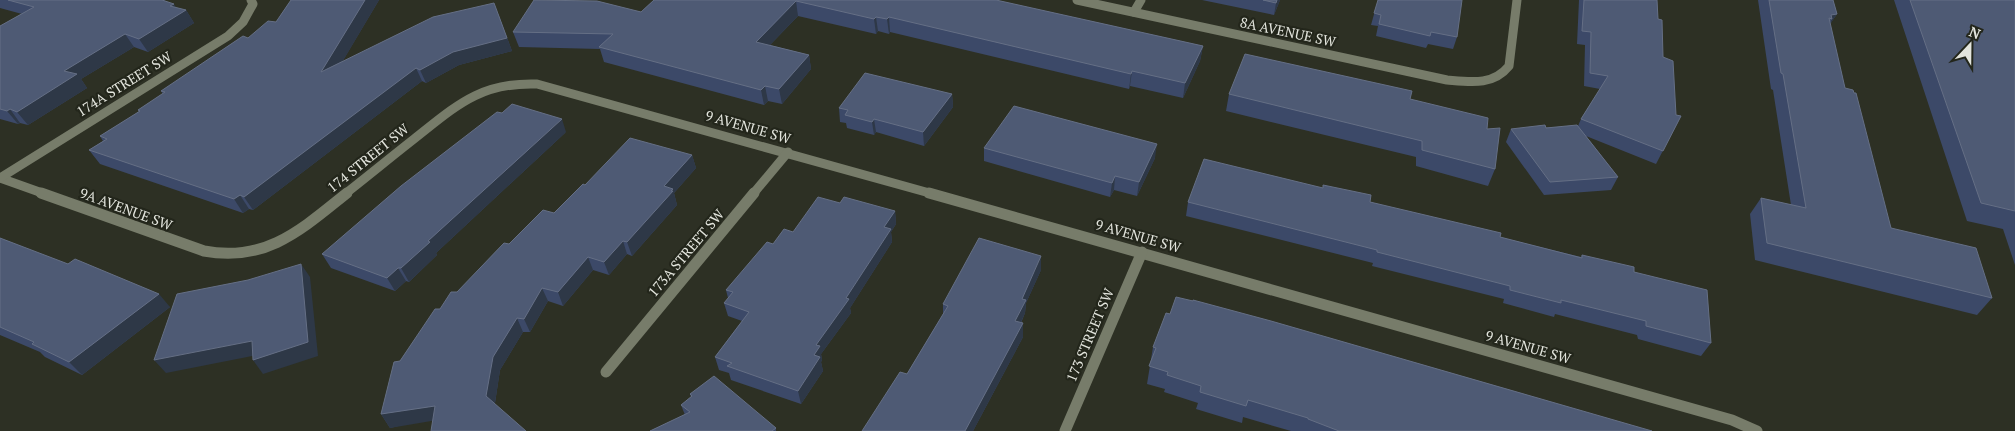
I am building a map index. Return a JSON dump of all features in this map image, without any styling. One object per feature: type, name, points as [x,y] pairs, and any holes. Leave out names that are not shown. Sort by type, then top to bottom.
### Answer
[{"type":"street","name":"8A AVENUE SW","points":[[1077,0],[1447,80],[1474,82],[1494,80],[1504,74],[1509,66],[1517,0]]},
{"type":"street","points":[[1134,12],[1141,0]]},
{"type":"street","name":"174A STREET SW","points":[[0,178],[228,36],[244,24],[252,2]]},
{"type":"street","name":"9 AVENUE SW","points":[[508,84],[524,83],[552,86],[1732,420],[1757,431]]},
{"type":"street","name":"174 STREET SW","points":[[246,253],[267,248],[305,226],[458,104],[488,88],[508,84]]},
{"type":"street","name":"173A STREET SW","points":[[606,372],[788,152]]},
{"type":"street","name":"9A AVENUE SW","points":[[0,178],[204,251],[224,255],[246,253]]},
{"type":"street","name":"173 STREET SW","points":[[1065,431],[1142,252]]},
{"type":"building","points":[[8,0],[162,0],[174,4],[170,6],[186,10],[139,39],[125,34],[64,71],[77,74],[17,112],[10,109],[7,111],[0,109],[0,26],[34,7]]},
{"type":"building","points":[[291,0],[365,0],[321,72],[433,17],[494,3],[507,38],[453,52],[420,70],[416,68],[244,197],[240,195],[234,199],[89,150],[107,139],[100,136],[140,111],[138,110],[165,92],[161,91],[243,36],[248,38],[268,21],[276,22]]},
{"type":"building","points":[[534,0],[597,1],[641,12],[654,0],[996,0],[1203,46],[1185,83],[1132,71],[1131,74],[889,17],[887,19],[876,17],[874,19],[796,1],[756,42],[809,55],[779,89],[765,86],[761,90],[599,47],[613,34],[513,32]]},
{"type":"building","points":[[1263,0],[1277,0],[1276,3]]},
{"type":"building","points":[[1378,0],[1462,0],[1457,37],[1431,32],[1430,36],[1379,24],[1381,15],[1374,13]]},
{"type":"building","points":[[1584,0],[1657,0],[1658,19],[1662,20],[1663,57],[1673,61],[1676,115],[1681,116],[1663,151],[1581,119],[1608,76],[1590,73],[1591,32],[1582,31]]},
{"type":"building","points":[[1769,0],[1833,0],[1837,14],[1831,15],[1832,19],[1829,18],[1845,88],[1856,93],[1891,228],[1976,248],[1992,298],[1767,243],[1761,198],[1806,208]]},
{"type":"building","points":[[1910,0],[2015,0],[2015,211],[1981,203]]},
{"type":"building","points":[[1245,54],[1412,91],[1410,99],[1488,118],[1487,129],[1500,128],[1495,169],[1422,150],[1422,141],[1229,94]]},
{"type":"building","points":[[865,73],[952,94],[923,132],[874,119],[872,122],[845,115],[848,110],[839,108]]},
{"type":"building","points":[[512,104],[562,119],[401,268],[398,268],[387,278],[322,254],[401,186],[497,112],[502,113]]},
{"type":"building","points":[[1014,106],[1157,144],[1139,182],[1115,176],[1112,183],[984,148]]},
{"type":"building","points":[[1545,125],[1546,128],[1577,125],[1618,177],[1550,182],[1511,129]]},
{"type":"building","points":[[630,138],[692,155],[664,186],[673,189],[671,191],[673,191],[627,242],[623,241],[604,262],[588,257],[558,292],[542,288],[524,319],[517,318],[493,357],[486,396],[526,431],[431,431],[435,406],[381,414],[394,362],[400,361],[435,309],[440,309],[451,292],[457,292],[504,243],[509,244],[543,210],[554,213],[583,184],[585,185]]},
{"type":"building","points":[[1204,159],[1323,188],[1323,185],[1371,195],[1370,202],[1501,233],[1500,237],[1582,258],[1582,255],[1634,267],[1634,272],[1707,290],[1711,343],[1646,326],[1646,321],[1561,300],[1561,303],[1510,290],[1510,286],[1188,202]]},
{"type":"building","points":[[818,197],[840,203],[844,197],[895,211],[884,227],[891,229],[846,298],[849,299],[816,345],[820,346],[814,355],[820,357],[798,391],[727,366],[732,363],[715,357],[749,312],[724,303],[733,292],[726,290],[767,242],[773,244],[784,229],[793,232]]},
{"type":"building","points":[[0,238],[68,264],[75,259],[159,294],[69,362],[32,344],[34,342],[0,327]]},
{"type":"building","points":[[979,238],[1041,256],[1022,299],[1026,300],[1015,321],[1023,323],[965,431],[862,431],[900,372],[907,374],[948,306],[943,304]]},
{"type":"building","points":[[301,264],[308,342],[253,360],[252,341],[154,360],[177,294],[248,280]]},
{"type":"building","points":[[1176,297],[1271,321],[1652,431],[1339,431],[1308,418],[1248,400],[1246,406],[1200,392],[1201,386],[1167,375],[1168,372],[1149,366],[1156,348],[1153,347],[1166,313],[1170,314]]},
{"type":"building","points":[[714,376],[776,428],[772,431],[650,431],[690,412],[681,405],[692,396],[690,394]]}]
